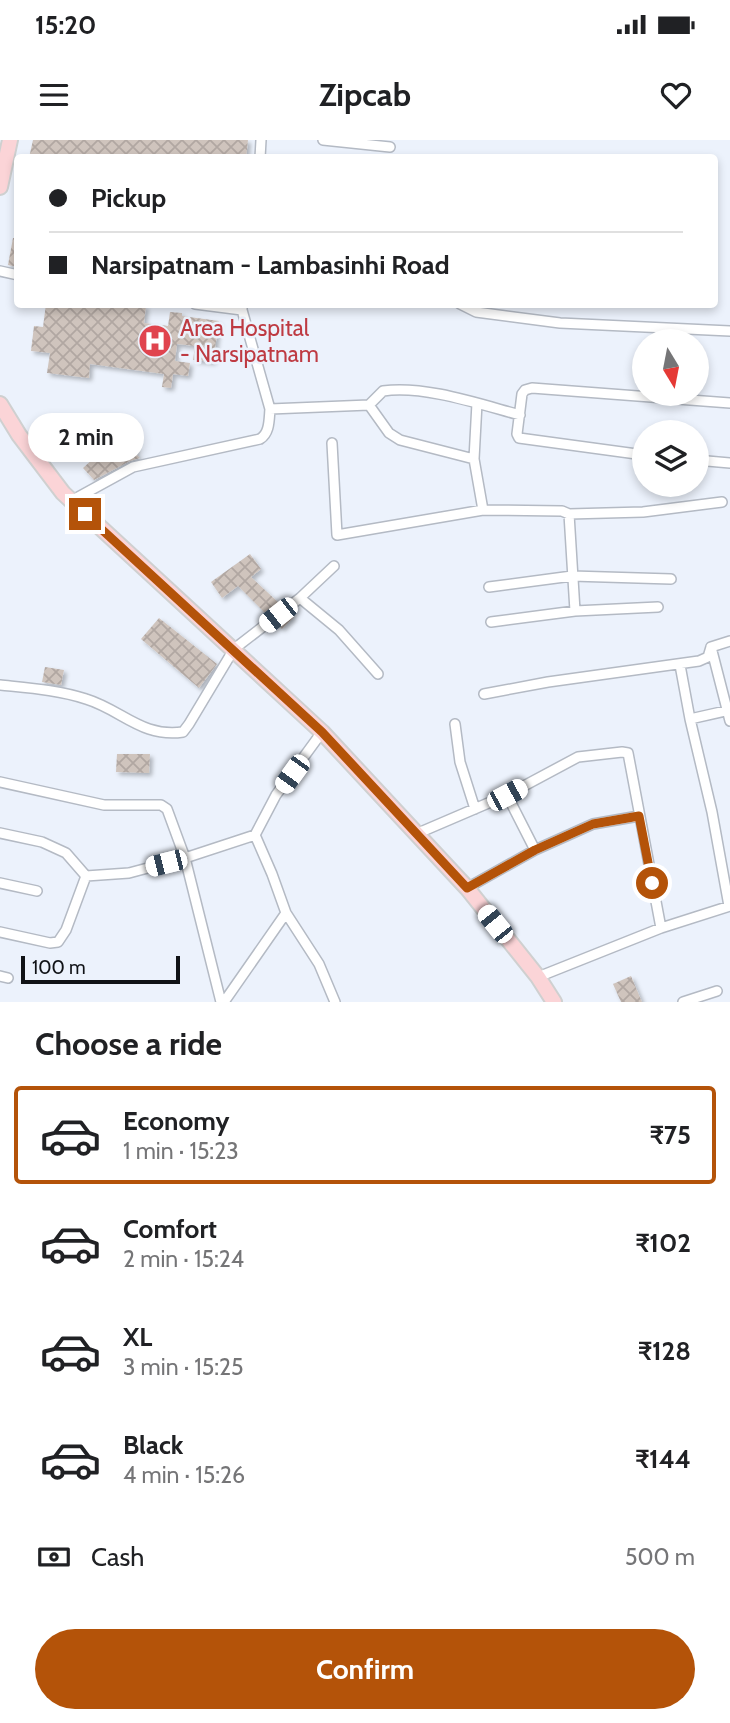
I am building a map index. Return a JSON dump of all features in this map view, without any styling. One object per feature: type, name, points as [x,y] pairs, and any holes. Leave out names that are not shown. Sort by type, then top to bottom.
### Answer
[{"type":"main road","points":[[0,187],[10,140]]},
{"type":"main road","points":[[0,404],[19,435],[63,493],[322,732],[467,888],[538,976],[554,1002]]},
{"type":"street","points":[[323,140],[390,147]]},
{"type":"street","points":[[71,501],[133,467],[265,436],[270,409],[242,308]]},
{"type":"street","points":[[468,308],[476,312],[560,323],[730,331]]},
{"type":"street","points":[[632,453],[524,439],[517,434],[522,394],[528,388],[730,403]]},
{"type":"street","points":[[270,409],[369,405],[383,391],[409,389],[520,415]]},
{"type":"street","points":[[477,403],[474,459],[483,510]]},
{"type":"street","points":[[369,405],[389,433],[400,440],[474,459]]},
{"type":"street","points":[[332,443],[337,536],[483,510],[562,511],[569,514],[643,512],[722,502]]},
{"type":"street","points":[[709,461],[730,463]]},
{"type":"street","points":[[569,514],[575,611]]},
{"type":"street","points":[[0,685],[85,698],[106,706],[148,730],[183,732],[234,649],[300,598],[334,566]]},
{"type":"street","points":[[489,587],[572,576],[671,579]]},
{"type":"street","points":[[300,598],[339,630],[378,674]]},
{"type":"street","points":[[491,622],[575,611],[659,607]]},
{"type":"street","points":[[484,694],[548,682],[680,665],[706,658],[711,647],[730,641]]},
{"type":"street","points":[[690,719],[729,714],[711,647]]},
{"type":"street","points":[[538,976],[661,928],[730,906],[680,665]]},
{"type":"street","points":[[455,724],[460,762],[475,809]]},
{"type":"street","points":[[86,876],[129,873],[255,835],[276,795],[322,732]]},
{"type":"street","points":[[415,834],[507,795],[578,757],[622,752],[628,754],[661,928]]},
{"type":"street","points":[[0,782],[104,805],[160,805],[167,810],[172,817],[185,858],[223,1002]]},
{"type":"street","points":[[507,795],[535,850]]},
{"type":"street","points":[[467,888],[535,850],[593,824],[639,816]]},
{"type":"street","points":[[0,832],[42,842],[66,853],[86,876]]},
{"type":"street","points":[[255,835],[286,913],[320,964],[335,1002]]},
{"type":"street","points":[[0,932],[50,943],[58,942],[66,930],[86,876]]},
{"type":"street","points":[[0,883],[37,891]]},
{"type":"street","points":[[223,1002],[286,913]]},
{"type":"street","points":[[682,1002],[717,991]]},
{"type":"building","points":[[33,140],[248,140],[246,154],[30,154]]},
{"type":"building","points":[[13,238],[14,238],[14,266],[8,265]]},
{"type":"building","points":[[45,308],[146,308],[144,323],[168,326],[170,312],[219,321],[213,362],[193,360],[195,346],[177,344],[175,361],[190,363],[188,376],[173,374],[171,388],[162,387],[164,374],[90,364],[89,378],[47,373],[50,353],[31,351],[34,326],[43,327]]},
{"type":"building","points":[[113,432],[117,437],[122,433],[137,449],[134,452],[140,458],[94,480],[83,468],[106,447],[102,442]]},
{"type":"building","points":[[250,554],[261,569],[251,577],[280,604],[267,615],[238,586],[222,598],[211,582]]},
{"type":"building","points":[[290,614],[294,617],[282,629],[277,624]]},
{"type":"building","points":[[159,618],[217,664],[199,688],[141,639]]},
{"type":"building","points":[[45,667],[64,670],[61,685],[42,682]]},
{"type":"building","points":[[117,754],[150,754],[149,773],[116,772]]},
{"type":"building","points":[[631,976],[642,1002],[621,1002],[613,984]]},
{"type":"place","name":"Area Hospital - Narsipatnam","points":[[155,341]]},
{"type":"route","points":[[85,514],[322,732],[467,888],[535,850],[593,824],[639,816],[652,883]]}]
